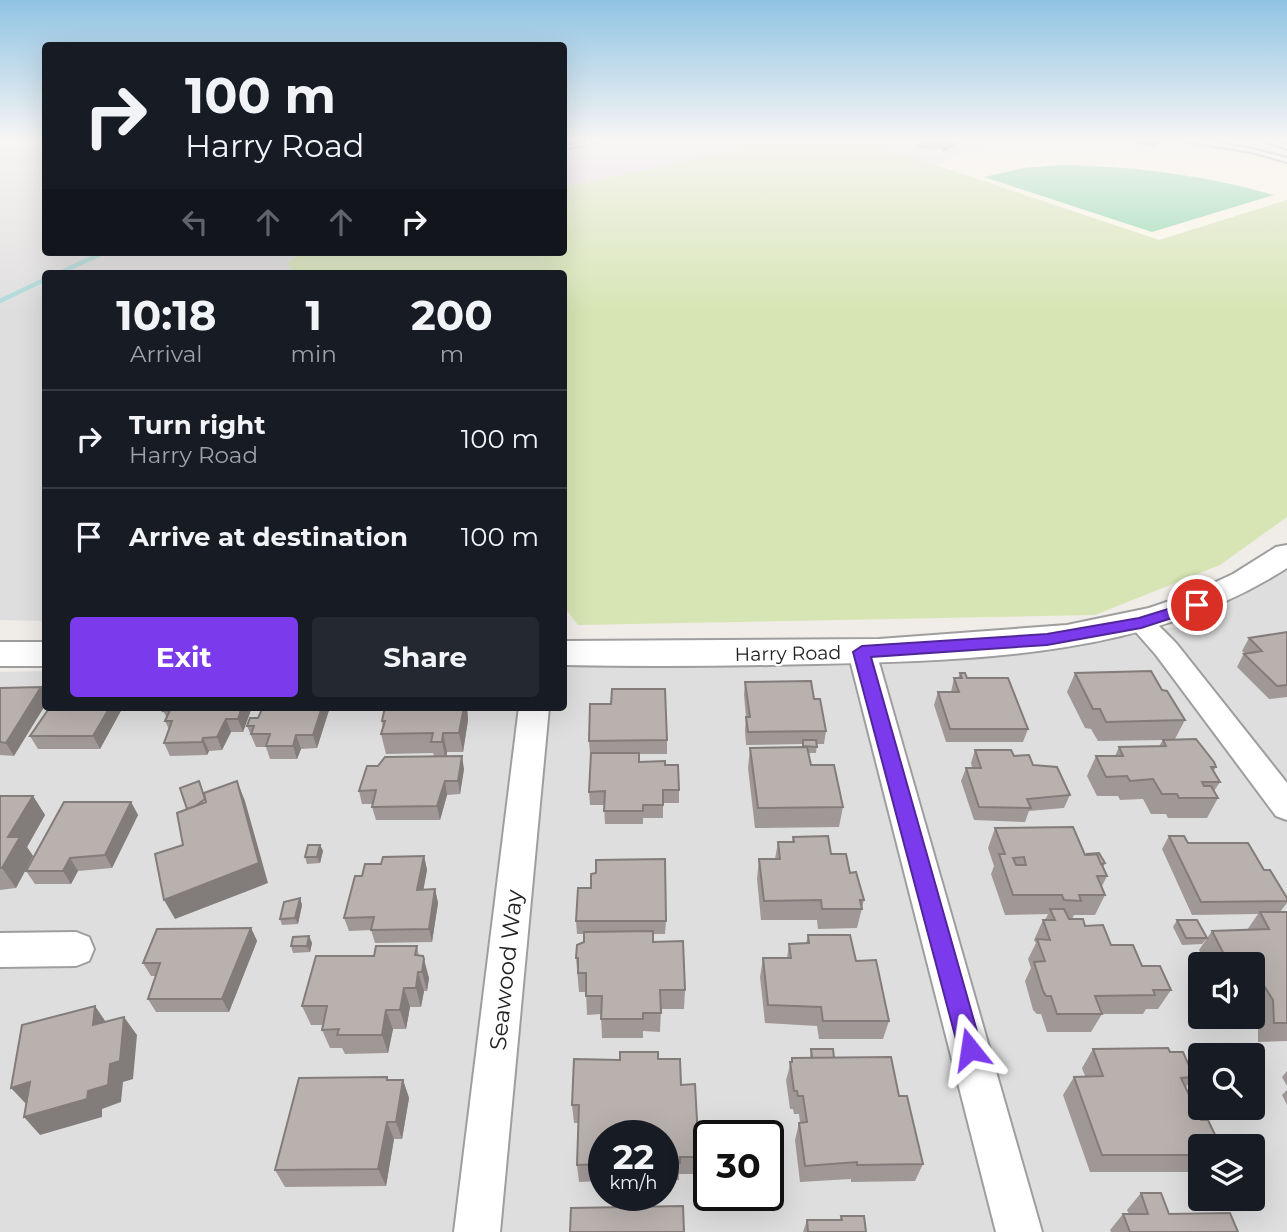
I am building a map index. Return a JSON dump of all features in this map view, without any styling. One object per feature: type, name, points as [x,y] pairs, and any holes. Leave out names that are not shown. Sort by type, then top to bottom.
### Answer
[{"type":"street","name":"Harry Road","points":[[567,653],[862,652],[1047,640],[1141,623],[1197,605],[1251,580],[1287,554]]},
{"type":"street","points":[[1141,623],[1166,649],[1287,807]]},
{"type":"street","points":[[862,652],[1019,1232]]},
{"type":"street","points":[[0,654],[42,654]]},
{"type":"street","name":"Seawood Way","points":[[477,1232],[534,711]]},
{"type":"street","points":[[0,950],[76,949]]},
{"type":"shaded area","points":[[0,197],[42,197],[42,256],[296,256],[287,263],[293,270],[42,270],[42,621],[0,620]]},
{"type":"shaded area","points":[[1030,197],[1287,197],[1287,200],[1159,240]]},
{"type":"shaded area","points":[[1287,563],[1287,1232],[0,1232],[0,672],[42,671],[42,711],[567,711],[567,651],[1190,627]]},
{"type":"green space","points":[[567,197],[1032,197],[1159,240],[1287,200],[1287,517],[1220,565],[1095,615],[578,625],[567,611],[567,270],[293,270],[287,263],[296,256],[567,256]]},
{"type":"green space","points":[[1047,197],[1266,197],[1152,232]]},
{"type":"building","points":[[1287,632],[1287,685],[1277,686],[1244,654],[1262,651],[1249,638]]},
{"type":"building","points":[[1151,671],[1185,720],[1106,722],[1100,709],[1093,709],[1075,673]]},
{"type":"building","points":[[960,673],[965,673],[967,678],[1008,678],[1028,729],[950,729],[938,692],[959,692],[954,678],[962,678]]},
{"type":"building","points":[[811,681],[814,699],[820,699],[826,731],[748,732],[746,717],[750,717],[745,682]]},
{"type":"building","points":[[41,687],[6,743],[0,742],[0,688]]},
{"type":"building","points":[[612,689],[665,689],[667,740],[589,741],[590,704],[611,704]]},
{"type":"building","points":[[47,711],[108,711],[93,736],[30,736]]},
{"type":"building","points":[[170,711],[241,711],[238,719],[226,719],[217,737],[203,738],[202,742],[164,743],[172,721],[165,721]]},
{"type":"building","points":[[261,711],[321,711],[313,735],[296,735],[293,746],[266,746],[270,734],[251,734],[254,726],[247,726],[250,718],[258,718]]},
{"type":"building","points":[[384,711],[463,711],[459,733],[443,733],[442,742],[431,742],[433,733],[381,734],[385,721],[382,721]]},
{"type":"building","points":[[1196,739],[1214,762],[1216,767],[1211,767],[1220,782],[1202,782],[1204,786],[1211,786],[1218,798],[1179,798],[1177,794],[1162,794],[1153,779],[1130,781],[1127,776],[1106,777],[1096,756],[1123,756],[1119,747],[1166,746],[1163,740]]},
{"type":"building","points":[[803,740],[816,740],[817,747],[803,746]]},
{"type":"building","points":[[807,747],[811,765],[834,765],[843,807],[758,808],[750,748]]},
{"type":"building","points":[[975,750],[1011,750],[1014,756],[1029,755],[1033,765],[1057,767],[1070,795],[1027,799],[1031,808],[979,807],[966,768],[981,768]]},
{"type":"building","points":[[591,753],[639,753],[639,762],[665,761],[665,765],[678,765],[679,790],[663,790],[663,805],[643,805],[643,811],[604,811],[605,791],[589,792]]},
{"type":"building","points":[[462,756],[458,781],[445,781],[437,806],[372,807],[376,790],[359,791],[367,766],[378,766],[385,757]]},
{"type":"building","points":[[199,781],[205,799],[187,809],[180,788]]},
{"type":"building","points":[[237,781],[259,863],[164,900],[155,854],[183,845],[177,813],[206,802],[204,793]]},
{"type":"building","points":[[0,796],[33,796],[8,837],[20,837],[2,868],[0,868]]},
{"type":"building","points":[[64,802],[131,802],[105,855],[70,858],[63,871],[26,871]]},
{"type":"building","points":[[1073,827],[1085,855],[1097,854],[1107,876],[1097,876],[1105,895],[1079,895],[1081,901],[1064,900],[1062,895],[1013,895],[999,854],[1005,854],[995,828]],"holes":[[[1024,857],[1026,865],[1016,865],[1013,858]]]},
{"type":"building","points":[[828,836],[831,854],[846,854],[850,873],[856,872],[864,900],[860,900],[862,909],[822,909],[821,900],[764,901],[759,859],[780,859],[778,842],[794,842],[793,837]]},
{"type":"building","points":[[1169,836],[1184,836],[1188,843],[1248,843],[1264,870],[1270,870],[1287,901],[1201,902]]},
{"type":"building","points":[[308,845],[320,845],[317,857],[305,857]]},
{"type":"building","points":[[1099,853],[1105,863],[1101,864],[1097,854],[1087,855],[1087,854]]},
{"type":"building","points":[[424,856],[417,890],[435,889],[429,929],[371,930],[374,917],[344,918],[355,876],[362,876],[365,864],[381,864],[383,857]]},
{"type":"building","points":[[665,859],[666,921],[576,921],[578,888],[591,888],[591,874],[596,873],[596,860]]},
{"type":"building","points":[[300,898],[295,918],[280,919],[284,902]]},
{"type":"building","points":[[1050,909],[1064,909],[1069,919],[1083,919],[1085,926],[1103,925],[1111,945],[1133,945],[1142,966],[1160,966],[1171,990],[1153,990],[1155,995],[1095,996],[1102,1014],[1057,1014],[1051,996],[1046,996],[1043,991],[1034,962],[1045,961],[1037,939],[1050,940],[1043,920],[1055,920]]},
{"type":"building","points":[[1260,912],[1287,912],[1287,1023],[1274,1023],[1273,1000],[1265,987],[1265,952],[1223,952],[1212,931],[1269,929]]},
{"type":"building","points":[[1177,920],[1197,920],[1207,938],[1186,938]]},
{"type":"building","points":[[251,928],[222,999],[148,999],[160,963],[143,963],[157,929]]},
{"type":"building","points":[[653,931],[653,942],[683,941],[685,990],[660,990],[661,1013],[643,1013],[643,1019],[601,1019],[602,996],[586,996],[586,973],[578,973],[577,945],[584,942],[584,932]]},
{"type":"building","points":[[808,935],[850,935],[856,961],[876,960],[889,1021],[823,1021],[821,1007],[768,1005],[763,958],[791,958],[789,944],[809,943]]},
{"type":"building","points":[[309,936],[307,946],[291,946],[293,937]]},
{"type":"building","points":[[376,946],[417,946],[415,955],[423,956],[424,959],[422,972],[418,972],[416,988],[404,988],[400,1010],[386,1010],[382,1035],[337,1035],[339,1029],[322,1030],[327,1006],[302,1006],[316,956],[374,956]]},
{"type":"building","points":[[95,1006],[93,1025],[124,1017],[120,1061],[110,1064],[108,1085],[88,1091],[87,1099],[24,1117],[30,1082],[11,1088],[22,1025]]},
{"type":"building","points":[[1168,1048],[1170,1052],[1183,1052],[1188,1063],[1188,1077],[1181,1078],[1188,1093],[1188,1120],[1208,1120],[1215,1134],[1188,1134],[1188,1155],[1102,1155],[1074,1077],[1103,1076],[1093,1049]]},
{"type":"building","points":[[811,1049],[833,1049],[834,1058],[812,1058]]},
{"type":"building","points":[[620,1052],[658,1052],[658,1059],[680,1059],[681,1085],[695,1084],[697,1120],[693,1120],[693,1157],[680,1157],[679,1163],[679,1120],[588,1120],[588,1165],[577,1165],[579,1105],[572,1105],[574,1059],[620,1060]]},
{"type":"building","points":[[891,1057],[899,1096],[907,1096],[923,1164],[857,1165],[857,1162],[805,1166],[799,1123],[807,1122],[803,1096],[798,1096],[797,1091],[794,1091],[790,1062],[792,1058]]},
{"type":"building","points":[[387,1077],[387,1080],[403,1080],[396,1122],[387,1122],[378,1169],[275,1170],[299,1078]]},
{"type":"building","points":[[1141,1193],[1161,1193],[1169,1214],[1230,1213],[1238,1232],[1130,1232],[1123,1214],[1148,1214]]},
{"type":"building","points":[[679,1206],[683,1206],[684,1232],[570,1232],[571,1208],[588,1208],[588,1211],[679,1211]]},
{"type":"building","points":[[841,1216],[864,1216],[866,1232],[808,1232],[807,1220],[842,1220]]},
{"type":"waterway","points":[[66,270],[96,256]]},
{"type":"waterway","points":[[0,301],[42,281]]},
{"type":"route","points":[[970,1049],[862,652],[1047,640],[1141,623],[1197,605]]}]
